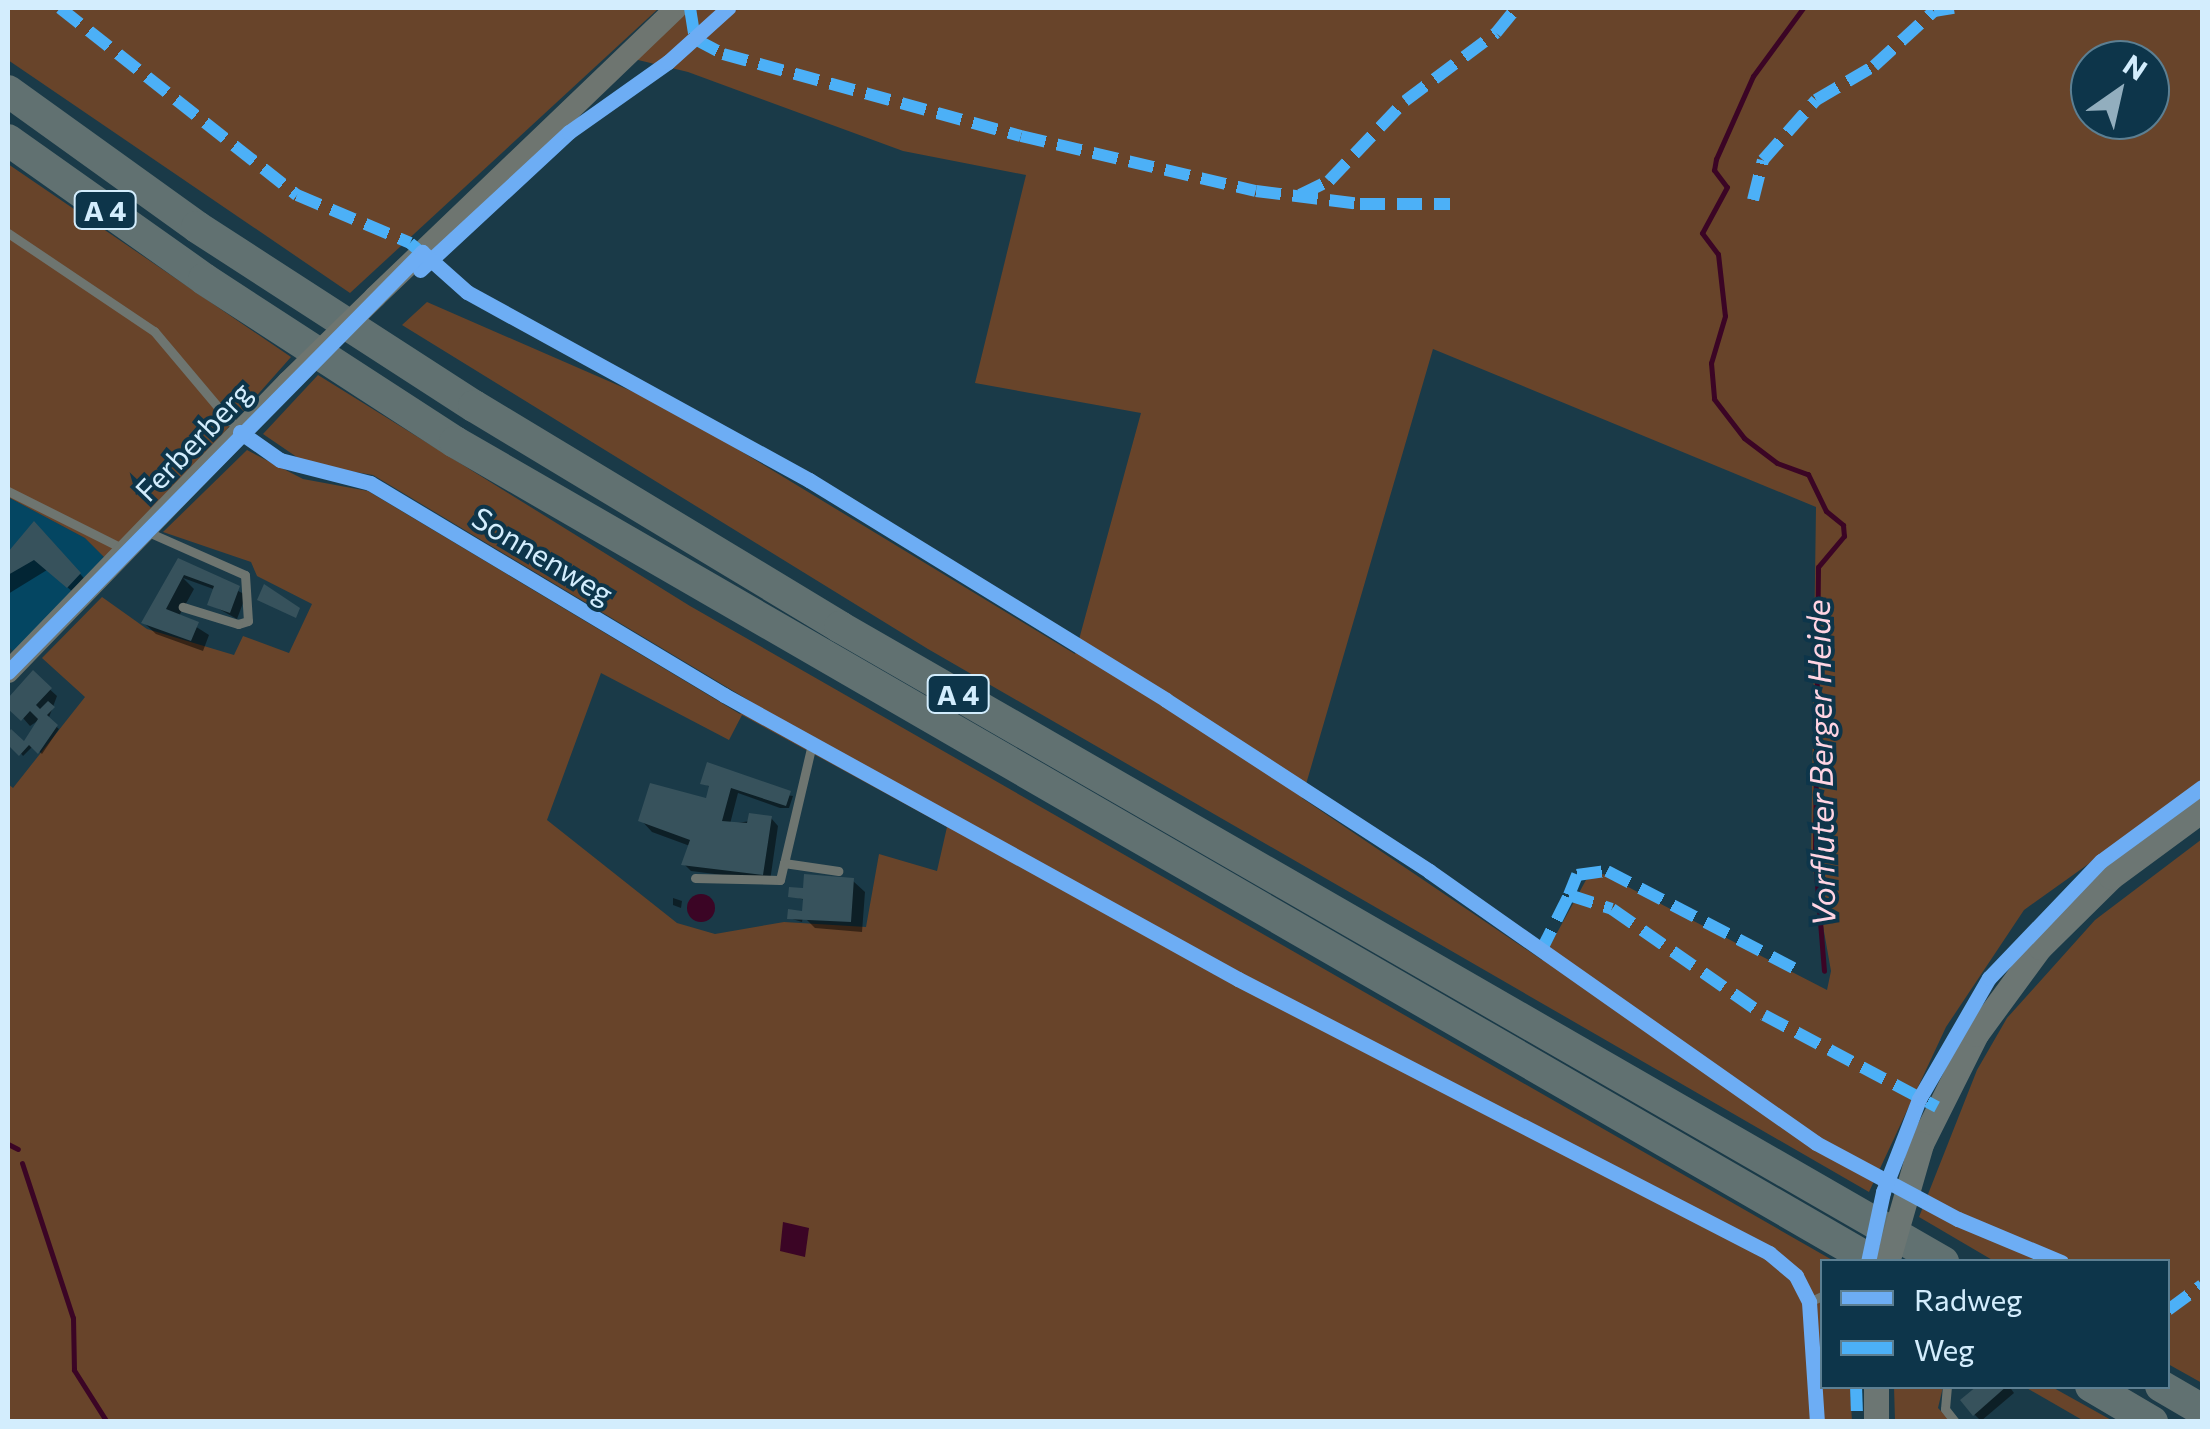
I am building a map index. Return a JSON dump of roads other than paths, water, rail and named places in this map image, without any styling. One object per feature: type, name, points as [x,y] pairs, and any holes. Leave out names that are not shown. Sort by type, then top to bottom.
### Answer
[{"type":"highway","name":"A 4","points":[[8,91],[197,228],[490,416],[840,627],[1938,1259]]},
{"type":"highway","name":"A 4","points":[[8,140],[204,278],[455,442],[1869,1259]]},
{"type":"highway","points":[[2096,1389],[2152,1422]]},
{"type":"highway","points":[[2166,1389],[2202,1410]]},
{"type":"main road","points":[[1888,1259],[1921,1144],[1976,1034],[2040,947],[2111,877],[2202,810]]},
{"type":"main road","points":[[1876,1389],[1876,1422]]},
{"type":"street","name":"Ferberberg","points":[[8,672],[288,382],[676,8]]},
{"type":"lane","name":"Sonnenweg","points":[[8,233],[154,331],[240,432],[280,460],[370,483],[812,744],[784,864]]},
{"type":"lane","points":[[8,491],[126,550]]},
{"type":"lane","points":[[146,530],[245,575],[248,621],[238,624],[183,607]]},
{"type":"lane","points":[[695,878],[780,880],[784,864],[838,871]]},
{"type":"lane","points":[[1817,1422],[1810,1302],[1820,1297]]},
{"type":"lane","points":[[1947,1389],[1945,1409],[1955,1422]]},
{"type":"waterway","name":"Vorfluter Berger Heide","points":[[1803,8],[1753,76],[1716,159],[1714,170],[1727,187],[1702,233],[1718,254],[1725,316],[1711,363],[1714,399],[1744,438],[1777,463],[1808,474],[1826,511],[1843,525],[1844,536],[1818,567],[1815,859],[1824,971]]},
{"type":"waterway","points":[[8,1144],[18,1149]]},
{"type":"waterway","points":[[22,1163],[73,1318],[74,1370],[107,1422]]}]
